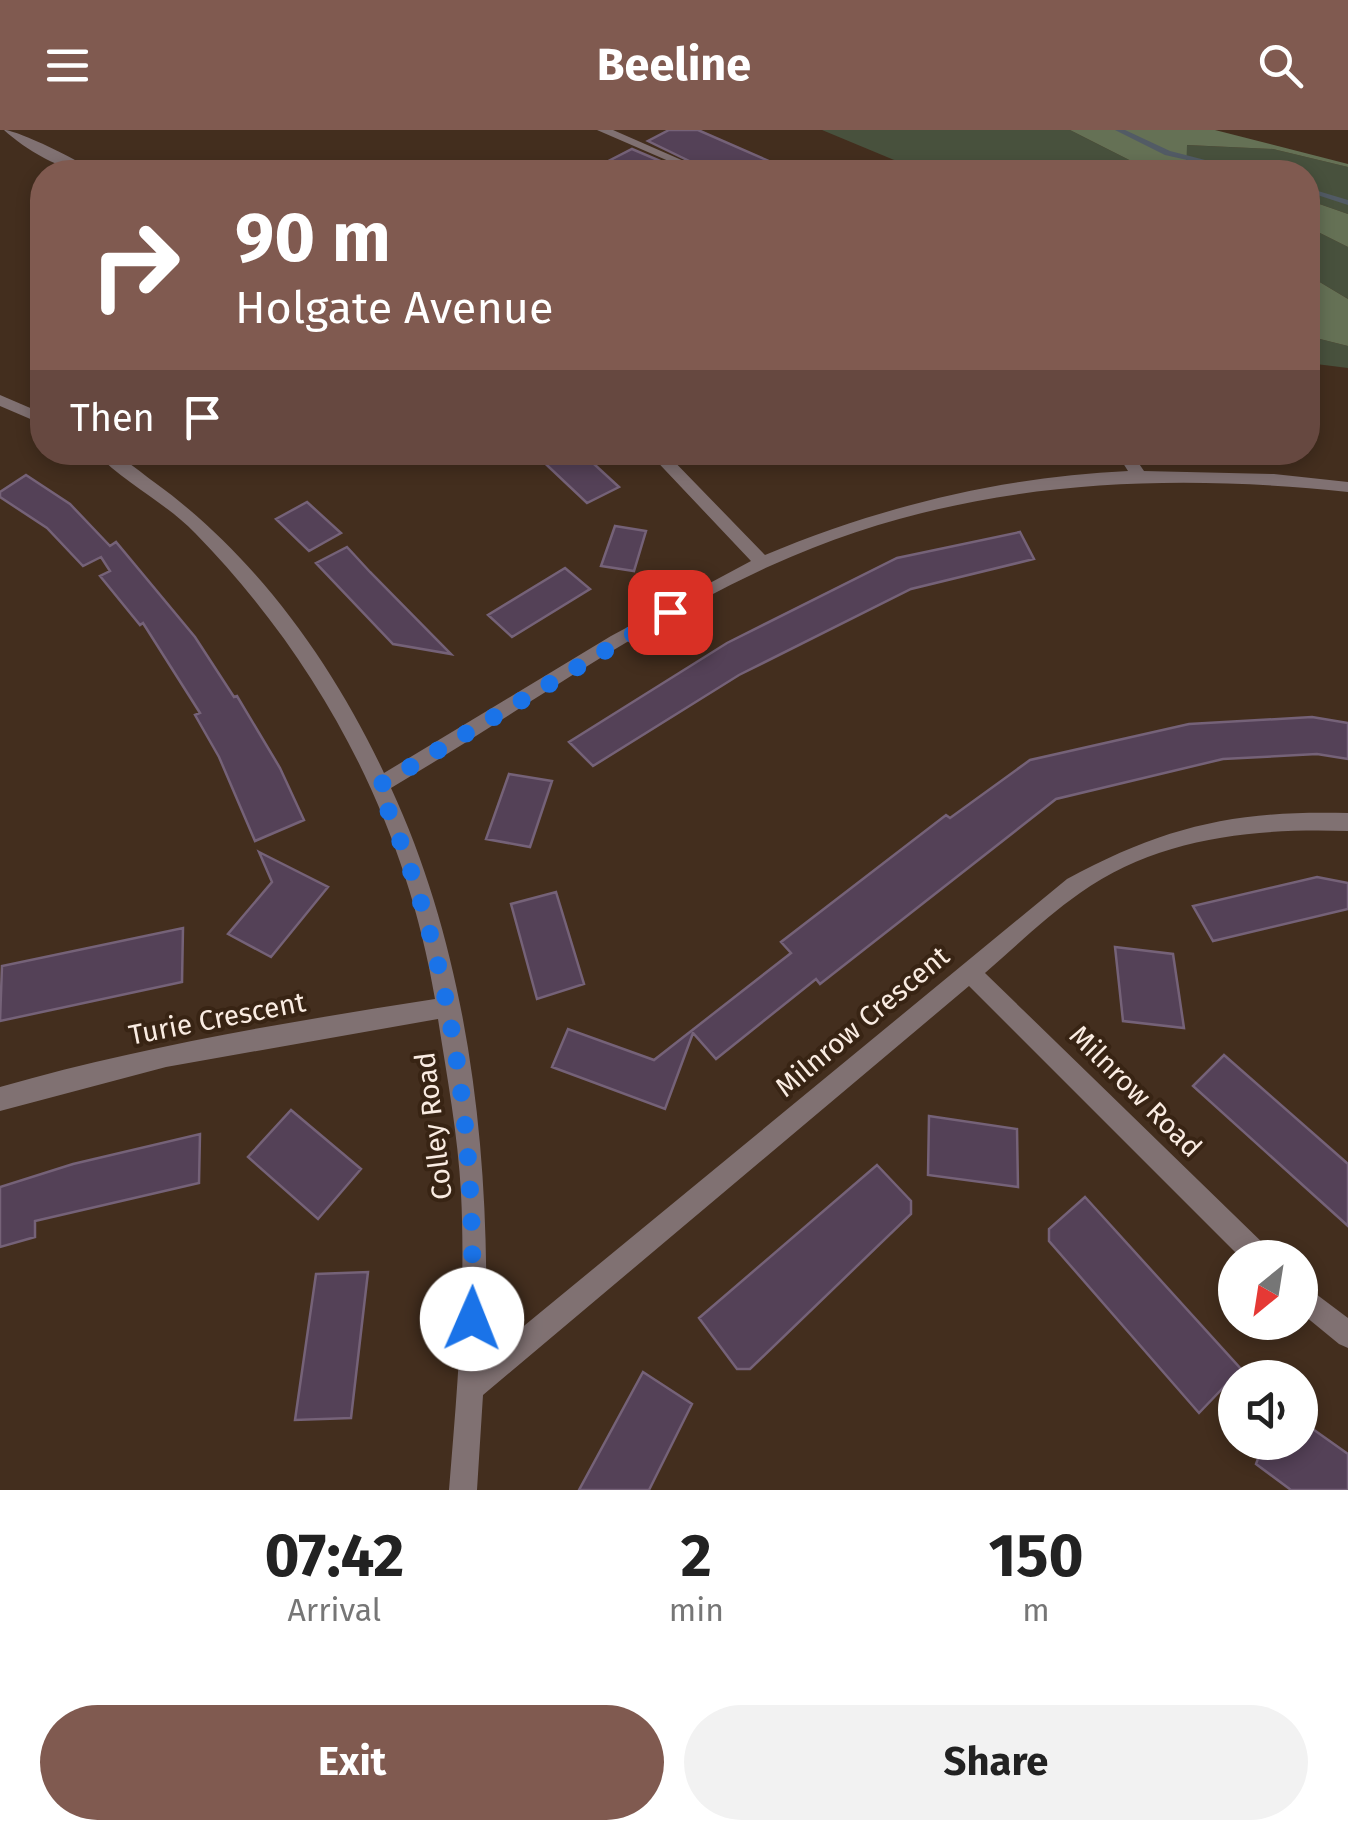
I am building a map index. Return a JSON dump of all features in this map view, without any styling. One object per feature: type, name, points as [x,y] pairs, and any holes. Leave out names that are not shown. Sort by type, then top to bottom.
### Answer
[{"type":"street","points":[[10,130],[32,146],[63,160]]},
{"type":"street","points":[[603,130],[674,160]]},
{"type":"street","points":[[0,400],[30,414]]},
{"type":"street","name":"Colley Road","points":[[121,465],[198,526],[253,584],[303,648],[339,708],[405,848],[429,920],[448,1007],[468,1134],[474,1216],[463,1490]]},
{"type":"street","points":[[669,465],[762,562]]},
{"type":"street","points":[[1132,465],[1139,475]]},
{"type":"street","points":[[378,786],[640,629],[762,562],[840,529],[914,505],[1053,482],[1139,475],[1250,478],[1348,487]]},
{"type":"street","name":"Milnrow Crescent","points":[[470,1388],[1074,885],[1128,854],[1177,836],[1240,823],[1348,822]]},
{"type":"street","name":"Milnrow Road","points":[[968,970],[1242,1240]]},
{"type":"street","name":"Turie Crescent","points":[[0,1099],[59,1080],[235,1043],[448,1007]]},
{"type":"street","points":[[1318,1309],[1348,1335]]},
{"type":"green space","points":[[822,130],[1070,130],[1129,160],[894,160]]},
{"type":"green space","points":[[1070,130],[1215,130],[1348,167],[1273,149],[1187,145],[1186,160],[1129,160]]},
{"type":"green space","points":[[1186,145],[1273,149],[1319,160],[1186,160]]},
{"type":"green space","points":[[1320,160],[1348,167],[1348,214],[1320,204]]},
{"type":"green space","points":[[1320,204],[1348,214],[1348,247],[1320,233]]},
{"type":"green space","points":[[1320,233],[1348,247],[1348,299],[1320,282]]},
{"type":"green space","points":[[1320,282],[1348,299],[1348,346],[1320,339]]},
{"type":"green space","points":[[1320,339],[1348,346],[1348,368],[1320,364]]},
{"type":"building","points":[[669,130],[698,130],[767,160],[687,160],[648,141]]},
{"type":"building","points":[[632,149],[658,160],[610,160]]},
{"type":"building","points":[[547,465],[595,465],[619,487],[587,503]]},
{"type":"building","points":[[26,475],[70,504],[110,546],[116,542],[195,637],[234,697],[237,696],[280,768],[304,820],[255,841],[219,757],[195,715],[200,713],[143,623],[140,625],[100,576],[110,571],[101,557],[83,566],[47,528],[0,497],[0,492]]},
{"type":"building","points":[[307,502],[341,533],[309,551],[276,519]]},
{"type":"building","points":[[615,526],[646,531],[634,571],[601,566]]},
{"type":"building","points":[[1020,532],[1034,559],[911,589],[739,675],[593,766],[569,742],[727,643],[897,558]]},
{"type":"building","points":[[347,547],[451,654],[393,644],[316,563]]},
{"type":"building","points":[[565,568],[590,589],[512,637],[488,615]]},
{"type":"building","points":[[1312,717],[1348,723],[1348,759],[1317,754],[1223,759],[1056,799],[820,984],[816,979],[716,1059],[693,1033],[665,1109],[552,1067],[568,1029],[654,1060],[791,953],[781,942],[946,815],[950,818],[1030,760],[1189,724]]},
{"type":"building","points":[[509,774],[552,781],[530,847],[486,839]]},
{"type":"building","points":[[259,852],[328,887],[271,957],[228,934],[272,882]]},
{"type":"building","points":[[1317,877],[1348,883],[1348,909],[1213,941],[1193,906]]},
{"type":"building","points":[[556,892],[584,984],[537,999],[511,904]]},
{"type":"building","points":[[183,928],[182,982],[0,1021],[2,966]]},
{"type":"building","points":[[1115,947],[1173,954],[1184,1028],[1123,1021]]},
{"type":"building","points":[[1224,1055],[1348,1164],[1348,1226],[1193,1086]]},
{"type":"building","points":[[291,1110],[361,1169],[318,1219],[248,1157]]},
{"type":"building","points":[[929,1116],[1017,1129],[1018,1187],[928,1175]]},
{"type":"building","points":[[200,1134],[199,1183],[35,1221],[35,1237],[0,1247],[0,1187],[73,1164]]},
{"type":"building","points":[[877,1165],[911,1201],[911,1214],[750,1369],[737,1369],[699,1318]]},
{"type":"building","points":[[1085,1197],[1233,1360],[1218,1360],[1218,1393],[1199,1413],[1049,1241],[1049,1229]]},
{"type":"building","points":[[368,1272],[351,1418],[295,1420],[316,1274]]},
{"type":"building","points":[[643,1372],[692,1404],[649,1490],[579,1490]]},
{"type":"building","points":[[1318,1433],[1348,1454],[1348,1490],[1291,1490],[1256,1464],[1257,1460],[1318,1460]]},
{"type":"waterway","points":[[1119,130],[1168,153],[1197,160]]},
{"type":"waterway","points":[[1320,194],[1348,203]]},
{"type":"route","points":[[472,1319],[474,1216],[468,1134],[448,1007],[429,920],[405,848],[378,786],[670,612]]}]
